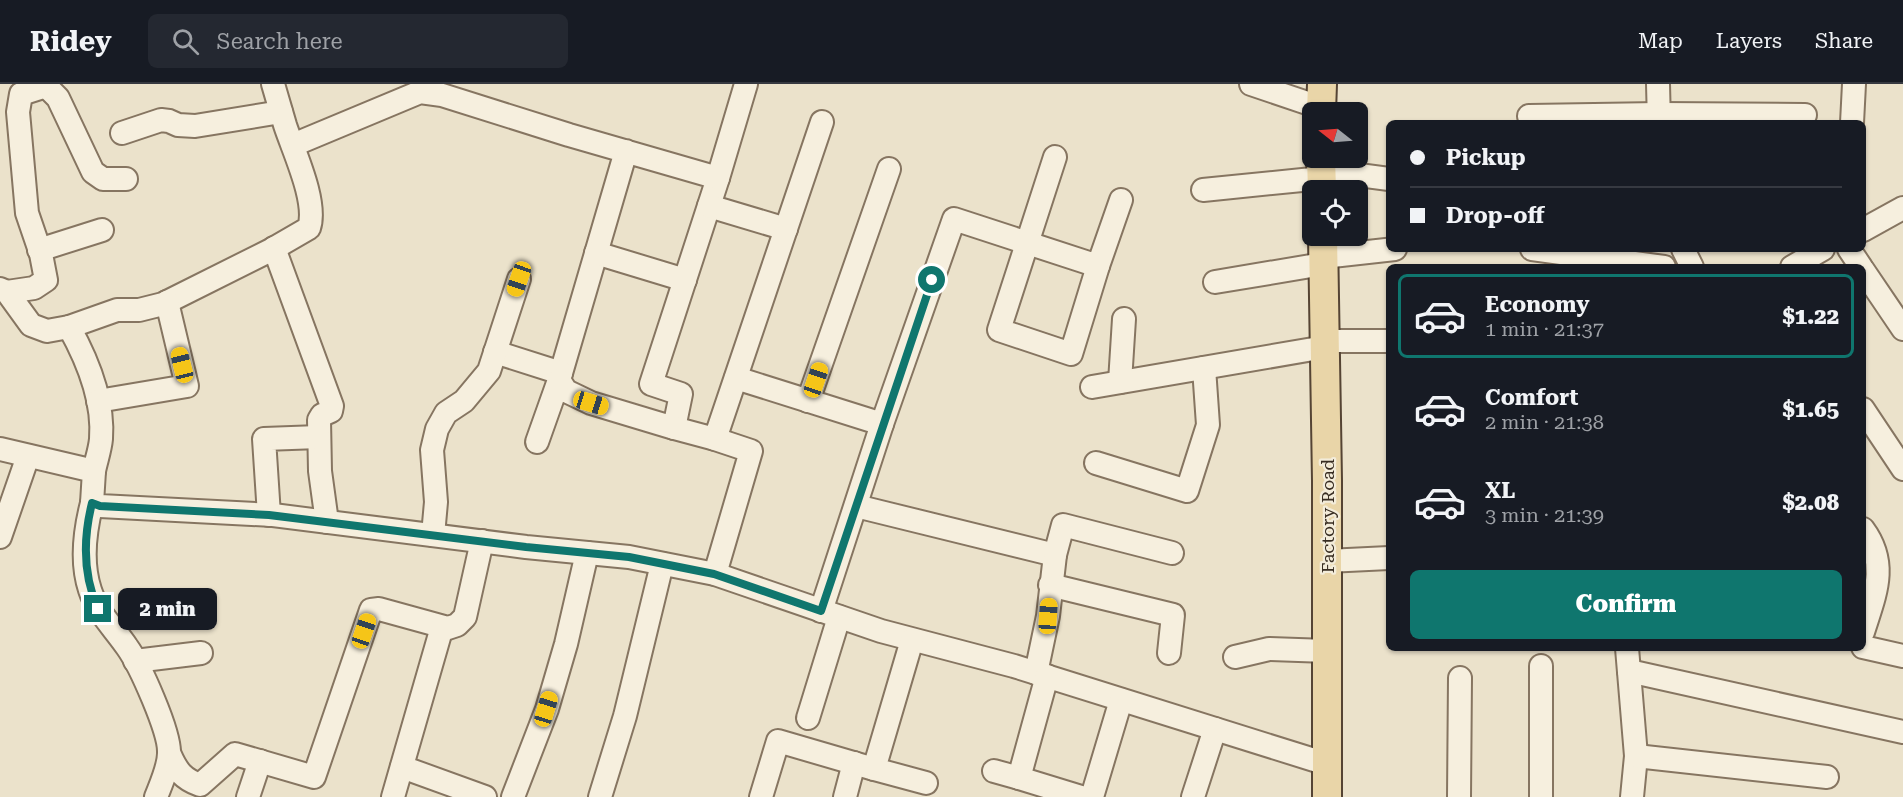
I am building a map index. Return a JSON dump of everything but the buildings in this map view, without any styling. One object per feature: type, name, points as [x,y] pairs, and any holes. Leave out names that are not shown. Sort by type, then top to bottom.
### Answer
[{"type":"main road","name":"Factory Road","points":[[1323,252],[1327,797]]},
{"type":"street","points":[[3,290],[31,325],[47,331],[69,327],[117,310],[139,310],[167,302],[309,228],[312,221],[300,162],[273,84]]},
{"type":"street","points":[[674,428],[681,394],[651,384],[746,84]]},
{"type":"street","points":[[1251,84],[1322,102]]},
{"type":"street","points":[[1658,84],[1659,118]]},
{"type":"street","points":[[1852,120],[1854,84]]},
{"type":"street","points":[[3,290],[34,288],[46,280],[27,213],[18,112],[21,94],[46,85],[58,98],[93,172],[103,179],[126,179]]},
{"type":"street","points":[[293,145],[420,92],[442,95],[718,178]]},
{"type":"street","points":[[122,133],[161,120],[178,125],[195,126],[281,112]]},
{"type":"street","points":[[1529,116],[1659,118],[1805,115]]},
{"type":"street","points":[[716,439],[822,122]]},
{"type":"street","points":[[537,442],[560,377],[626,151]]},
{"type":"street","points":[[1055,157],[999,330],[1071,354],[1121,201]]},
{"type":"street","points":[[808,401],[889,169]]},
{"type":"street","points":[[1203,190],[1321,174],[1386,179]]},
{"type":"street","points":[[709,206],[786,229]]},
{"type":"street","points":[[1866,228],[1903,208]]},
{"type":"street","points":[[808,718],[856,506],[882,424],[954,219],[1098,266]]},
{"type":"street","points":[[39,250],[102,230]]},
{"type":"street","points":[[274,248],[332,406],[331,411],[322,415],[318,420],[320,471],[327,522]]},
{"type":"street","points":[[1215,282],[1323,252],[1386,249]]},
{"type":"street","points":[[1554,252],[1642,264]]},
{"type":"street","points":[[1797,264],[1818,252]]},
{"type":"street","points":[[596,253],[685,280]]},
{"type":"street","points":[[1866,274],[1903,328]]},
{"type":"street","points":[[433,535],[436,502],[432,450],[437,429],[446,413],[464,401],[489,371],[519,279]]},
{"type":"street","points":[[98,400],[187,386],[167,302]]},
{"type":"street","points":[[1120,382],[1124,319]]},
{"type":"street","points":[[69,327],[83,351],[101,408],[101,440],[87,522],[86,567],[90,589],[98,609],[129,649],[168,735],[170,755],[179,774],[190,782],[200,785],[235,754],[314,777],[371,610],[379,609],[442,627],[457,625],[465,617],[482,542]]},
{"type":"street","points":[[1092,387],[1325,344],[1386,341]]},
{"type":"street","points":[[495,352],[560,377],[566,391],[591,403],[751,451],[714,574]]},
{"type":"street","points":[[1096,463],[1187,491],[1208,425],[1204,368]]},
{"type":"street","points":[[736,378],[882,424]]},
{"type":"street","points":[[1866,413],[1903,468]]},
{"type":"street","points":[[269,515],[264,439],[320,437]]},
{"type":"street","points":[[0,449],[94,471]]},
{"type":"street","points":[[0,537],[10,514],[28,456]]},
{"type":"street","points":[[92,503],[100,506],[269,515],[482,542],[629,557],[714,574],[912,640],[1042,674],[1327,764]]},
{"type":"street","points":[[856,506],[1054,555]]},
{"type":"street","points":[[1018,778],[1042,674],[1054,555],[1063,525],[1172,553]]},
{"type":"street","points":[[1866,533],[1873,542],[1879,572],[1867,606]]},
{"type":"street","points":[[513,797],[546,709],[566,644],[587,553]]},
{"type":"street","points":[[1327,561],[1386,558]]},
{"type":"street","points":[[600,797],[625,716],[662,564]]},
{"type":"street","points":[[1050,585],[1173,615],[1169,653]]},
{"type":"street","points":[[393,797],[442,627]]},
{"type":"street","points":[[845,797],[864,766],[912,640]]},
{"type":"street","points":[[1866,648],[1903,656]]},
{"type":"street","points":[[1235,657],[1269,649],[1327,651]]},
{"type":"street","points":[[1627,651],[1636,756],[1632,797]]},
{"type":"street","points":[[135,661],[201,653]]},
{"type":"street","points":[[1541,797],[1542,666]]},
{"type":"street","points":[[1629,671],[1903,732]]},
{"type":"street","points":[[1459,797],[1460,678]]},
{"type":"street","points":[[1092,797],[1122,700]]},
{"type":"street","points":[[1193,797],[1215,729]]},
{"type":"street","points":[[761,797],[778,741],[926,783]]},
{"type":"street","points":[[156,797],[170,755]]},
{"type":"street","points":[[1636,756],[1827,777]]},
{"type":"street","points":[[248,797],[260,761]]},
{"type":"street","points":[[402,767],[485,797]]},
{"type":"street","points":[[994,771],[1081,797]]},
{"type":"route","points":[[98,609],[90,589],[86,567],[87,522],[92,503],[100,506],[269,515],[526,547],[629,557],[714,574],[821,611],[932,280]]}]
